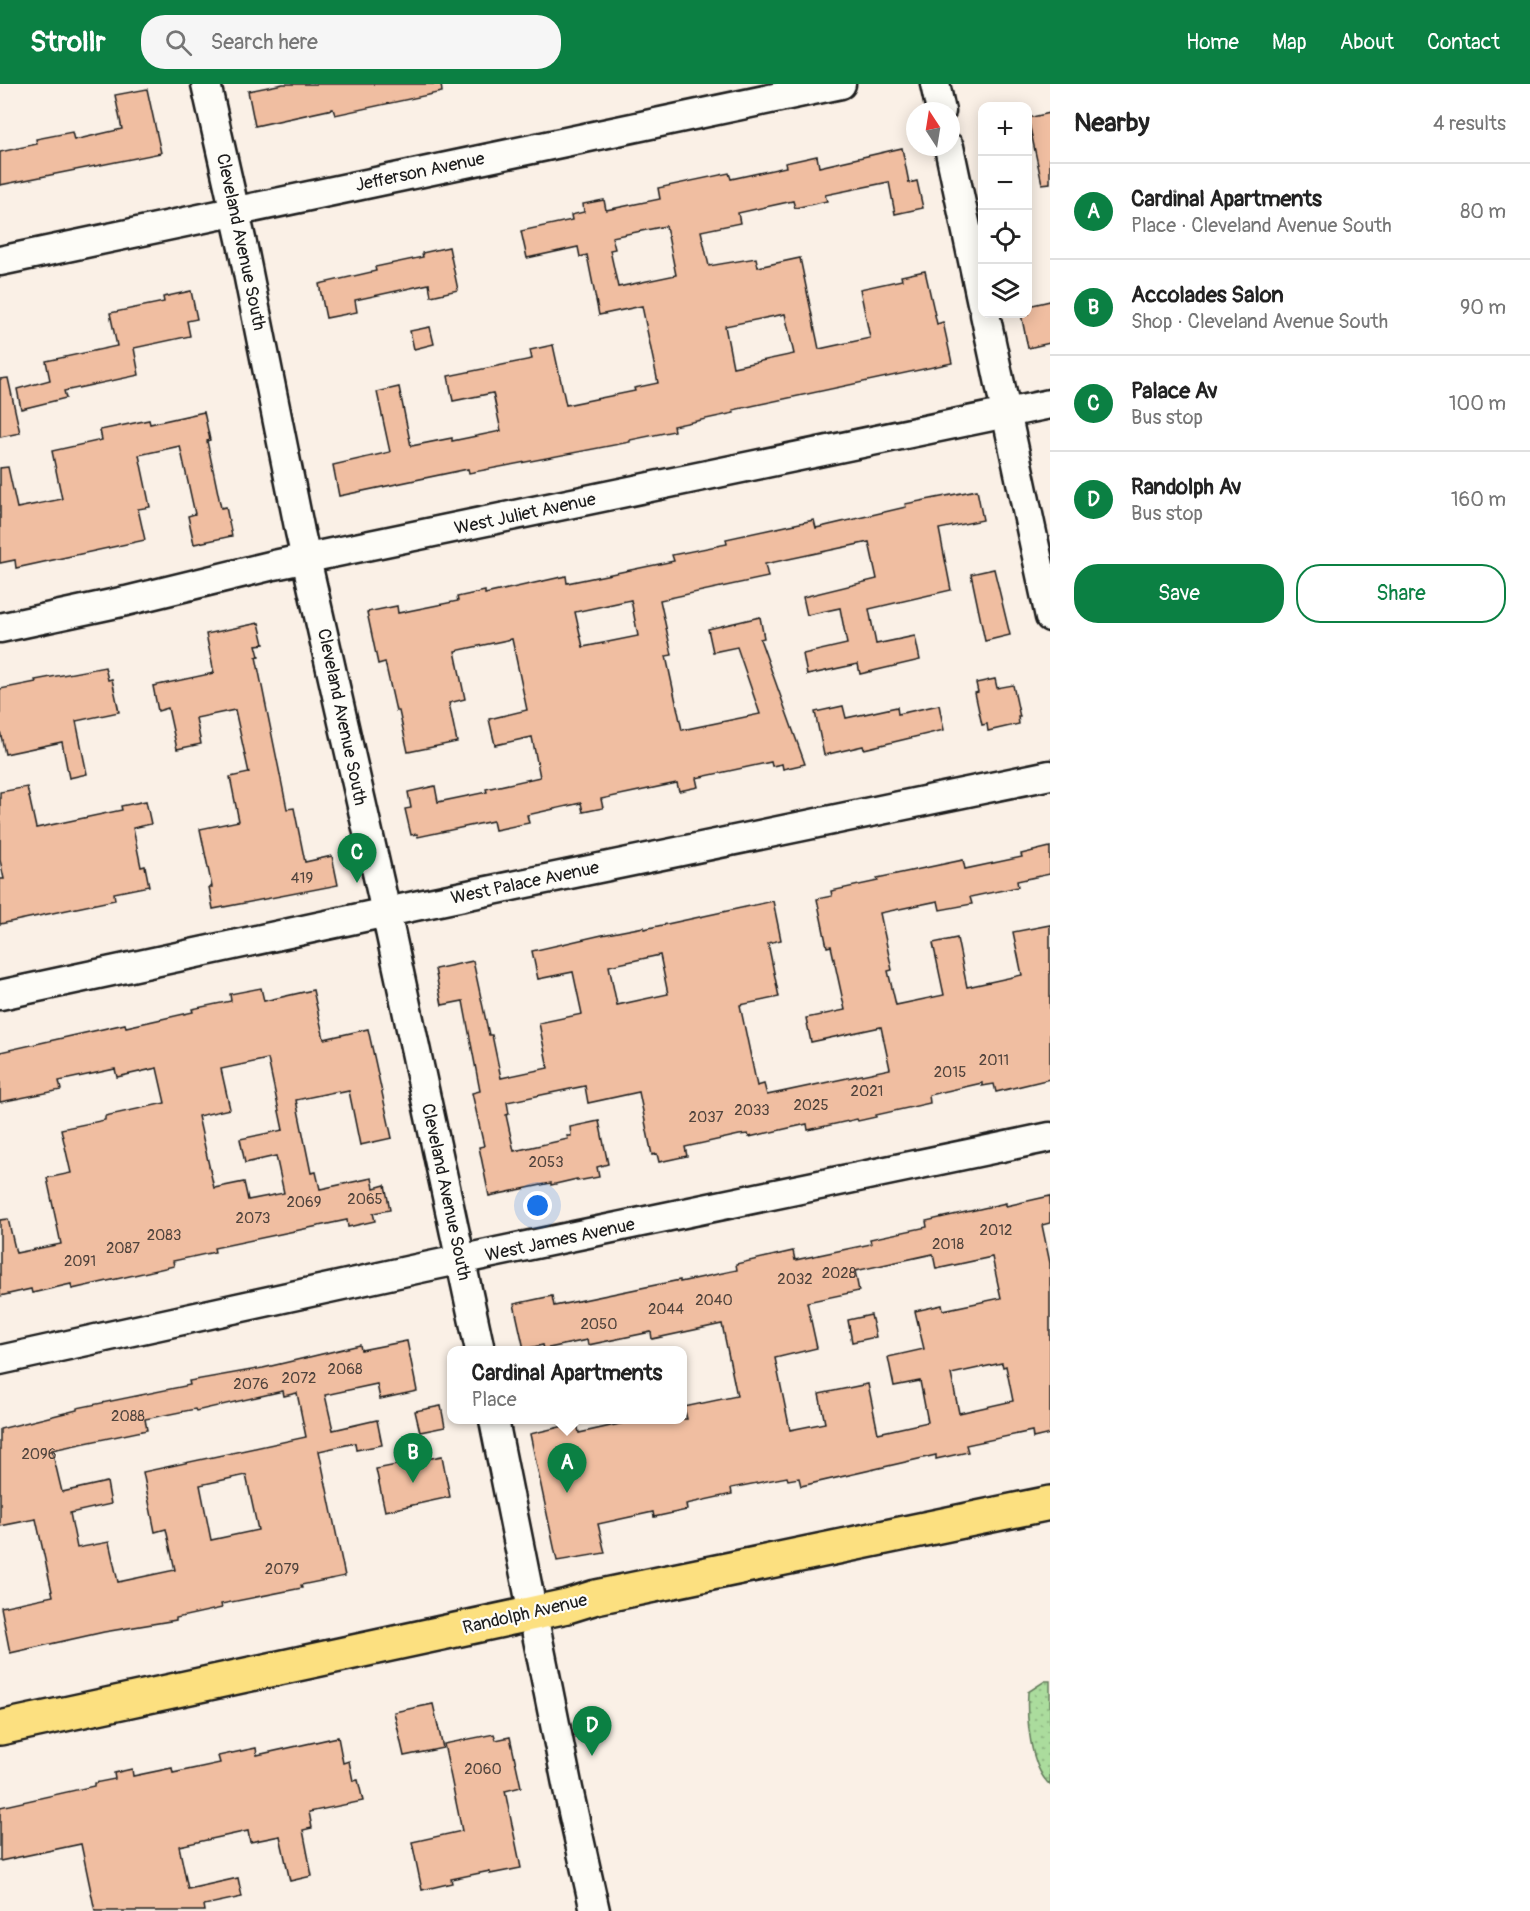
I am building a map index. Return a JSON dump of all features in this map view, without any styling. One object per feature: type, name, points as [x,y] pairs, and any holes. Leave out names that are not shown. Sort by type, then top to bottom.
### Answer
[{"type":"main road","name":"Randolph Avenue","points":[[0,1728],[567,1606],[596,1597],[1050,1503]]},
{"type":"street","name":"Cleveland Avenue South","points":[[206,84],[479,1346]]},
{"type":"street","name":"Jefferson Avenue","points":[[0,261],[841,84]]},
{"type":"street","points":[[935,84],[939,102]]},
{"type":"street","points":[[951,156],[978,284]]},
{"type":"street","points":[[986,318],[1050,617]]},
{"type":"street","name":"West Juliet Avenue","points":[[0,628],[307,559],[1050,404]]},
{"type":"street","name":"West Palace Avenue","points":[[0,995],[386,912],[1050,775]]},
{"type":"street","name":"West James Avenue","points":[[0,1360],[460,1260],[1050,1137]]},
{"type":"street","points":[[495,1424],[568,1789],[595,1911]]},
{"type":"green space","points":[[1045,1681],[1050,1681],[1050,1785],[1043,1777],[1034,1755],[1028,1715],[1028,1692]]},
{"type":"building","points":[[283,84],[441,84],[442,92],[335,115],[333,109],[255,126],[248,91]]},
{"type":"building","points":[[147,89],[161,153],[0,185],[0,152],[37,144],[36,139],[72,132],[74,140],[122,129],[115,95]]},
{"type":"building","points":[[1050,113],[1050,183],[1042,184],[1032,137],[1032,117]]},
{"type":"building","points":[[902,148],[909,183],[917,181],[923,208],[895,214],[889,182],[825,195],[827,201],[795,208],[793,201],[738,213],[740,223],[701,231],[709,266],[756,258],[758,267],[800,258],[819,349],[870,338],[860,289],[902,280],[901,276],[925,271],[937,324],[943,322],[952,363],[733,410],[734,413],[673,426],[674,431],[630,440],[630,442],[469,473],[468,469],[339,496],[333,465],[390,452],[377,392],[399,387],[411,446],[452,438],[452,441],[501,431],[493,393],[453,401],[448,376],[532,359],[530,350],[553,345],[566,405],[635,391],[634,388],[658,383],[642,306],[599,315],[587,255],[580,257],[578,247],[527,258],[521,231],[572,220],[571,215],[584,212],[583,204],[604,200],[606,210],[660,199],[658,188],[729,173],[731,179],[786,167],[785,163],[817,156],[819,167]],"holes":[[[666,226],[676,275],[618,287],[610,250],[615,249],[612,237]],[[785,314],[794,354],[733,367],[725,326]]]},
{"type":"building","points":[[449,247],[458,290],[431,296],[429,284],[355,300],[357,312],[326,318],[319,284],[376,271],[375,267],[423,257],[422,253]]},
{"type":"building","points":[[191,291],[197,319],[187,321],[190,336],[134,348],[139,375],[64,391],[66,398],[21,409],[17,389],[50,380],[46,361],[117,346],[110,313],[164,302],[163,297]]},
{"type":"building","points":[[1050,301],[1050,343],[1028,348],[1022,318],[1032,318],[1032,305]]},
{"type":"building","points":[[430,327],[434,344],[414,349],[410,331]]},
{"type":"building","points":[[8,378],[20,433],[0,437],[0,379]]},
{"type":"building","points":[[204,412],[210,440],[207,441],[221,508],[226,507],[232,536],[194,544],[188,516],[195,514],[180,446],[139,455],[150,507],[138,509],[145,540],[16,568],[15,560],[0,563],[0,468],[8,467],[17,508],[62,499],[52,451],[102,440],[100,430],[149,420],[150,424]]},
{"type":"building","points":[[977,490],[983,520],[939,529],[951,590],[869,609],[876,644],[915,636],[920,660],[860,674],[858,664],[807,675],[803,654],[847,644],[840,608],[807,615],[803,597],[877,579],[869,542],[765,564],[768,577],[660,600],[672,655],[666,656],[682,730],[760,714],[737,647],[713,652],[708,629],[760,617],[764,638],[760,639],[805,764],[783,769],[782,764],[772,766],[771,762],[696,778],[698,787],[679,791],[677,783],[601,799],[603,808],[583,812],[581,803],[527,815],[529,823],[495,830],[493,821],[418,837],[417,834],[411,835],[405,809],[411,808],[408,792],[435,786],[438,802],[487,792],[486,789],[540,777],[532,737],[495,745],[489,719],[527,710],[512,639],[455,651],[465,699],[449,703],[457,742],[408,752],[385,662],[378,664],[367,612],[397,606],[398,613],[458,601],[457,597],[485,591],[485,594],[566,576],[567,583],[674,561],[672,555],[727,544],[726,539],[814,520],[816,528],[906,507],[905,504]],"holes":[[[631,600],[638,636],[583,647],[575,612]]]},
{"type":"building","points":[[994,569],[1010,635],[985,641],[971,574]]},
{"type":"building","points":[[259,623],[264,644],[256,645],[259,656],[256,657],[287,809],[294,808],[305,862],[332,856],[338,885],[213,909],[209,887],[212,887],[200,829],[239,821],[230,777],[249,773],[235,710],[196,718],[201,744],[177,749],[168,708],[158,711],[153,686],[214,673],[206,634]]},
{"type":"building","points":[[105,667],[108,680],[112,679],[119,712],[76,721],[87,774],[69,778],[62,742],[5,754],[0,731],[0,689]]},
{"type":"building","points":[[995,679],[997,688],[1013,685],[1020,717],[1018,717],[1019,724],[988,731],[987,724],[982,725],[975,693],[978,692],[976,683]]},
{"type":"building","points":[[939,705],[944,730],[864,749],[863,746],[824,755],[815,712],[843,706],[846,718],[897,707],[898,714]]},
{"type":"building","points":[[27,787],[36,828],[122,810],[121,806],[146,801],[151,824],[133,828],[141,867],[145,866],[149,886],[114,893],[115,900],[0,924],[0,879],[4,879],[0,860],[0,792]]},
{"type":"building","points":[[1050,847],[1050,874],[1017,881],[1018,887],[970,897],[972,904],[940,910],[938,901],[880,913],[892,970],[888,971],[896,1005],[944,995],[933,943],[957,938],[967,987],[1022,975],[1013,932],[1050,925],[1050,1079],[996,1092],[994,1084],[982,1086],[982,1083],[929,1095],[930,1103],[858,1121],[857,1119],[808,1130],[807,1124],[749,1137],[748,1134],[739,1135],[685,1147],[687,1156],[659,1162],[657,1154],[652,1155],[639,1092],[588,1103],[585,1086],[507,1102],[509,1114],[506,1115],[514,1151],[568,1139],[567,1136],[571,1136],[570,1127],[599,1121],[608,1164],[597,1167],[599,1177],[551,1185],[551,1183],[489,1196],[479,1147],[484,1146],[472,1093],[480,1091],[463,1001],[442,1005],[435,969],[473,961],[501,1078],[548,1068],[539,1023],[582,1014],[573,972],[538,979],[532,951],[773,901],[781,940],[768,943],[779,997],[740,1005],[757,1086],[764,1084],[767,1095],[890,1069],[881,1027],[811,1042],[806,1018],[845,1010],[831,946],[827,947],[817,899],[832,896],[831,891],[878,881],[877,878],[963,860],[965,869],[1022,857],[1021,854]],"holes":[[[660,955],[668,994],[617,1005],[609,966]]]},
{"type":"building","points":[[261,988],[264,1001],[313,990],[324,1039],[368,1029],[392,1138],[360,1145],[349,1091],[296,1100],[311,1173],[316,1172],[320,1189],[372,1178],[374,1188],[385,1185],[390,1210],[373,1213],[375,1221],[348,1227],[347,1220],[214,1248],[215,1252],[173,1261],[174,1266],[72,1289],[71,1284],[32,1293],[31,1289],[0,1296],[0,1220],[8,1219],[16,1253],[61,1244],[47,1178],[71,1173],[61,1129],[105,1120],[105,1116],[165,1103],[157,1068],[117,1077],[115,1069],[59,1081],[61,1090],[0,1102],[0,1052],[125,1024],[126,1027],[193,1012],[192,1009],[231,1001],[230,994]],"holes":[[[268,1059],[283,1130],[240,1139],[245,1163],[276,1156],[284,1193],[248,1200],[244,1182],[214,1188],[198,1116],[230,1109],[221,1069]]]},
{"type":"building","points":[[1050,1196],[1050,1223],[1042,1225],[1050,1263],[1050,1434],[1033,1438],[1032,1431],[966,1445],[968,1452],[936,1459],[936,1455],[801,1486],[799,1478],[788,1480],[787,1477],[731,1488],[732,1494],[686,1504],[687,1510],[654,1517],[653,1512],[598,1524],[605,1553],[557,1561],[530,1434],[573,1424],[577,1424],[579,1433],[620,1424],[687,1424],[687,1406],[737,1396],[722,1324],[652,1339],[651,1332],[588,1345],[587,1340],[558,1346],[523,1346],[514,1304],[552,1296],[554,1306],[737,1270],[736,1264],[793,1251],[795,1260],[871,1244],[870,1239],[927,1227],[926,1221],[1006,1203],[1006,1206]],"holes":[[[933,1254],[936,1269],[992,1257],[1001,1298],[943,1310],[942,1305],[915,1311],[924,1349],[888,1357],[894,1386],[920,1381],[928,1422],[878,1433],[868,1384],[819,1394],[825,1423],[790,1430],[775,1358],[817,1348],[807,1302],[859,1291],[855,1271]],[[1002,1363],[1003,1367],[1006,1366],[1013,1401],[959,1413],[951,1374]]]},
{"type":"building","points":[[871,1315],[876,1337],[852,1342],[848,1320]]},
{"type":"building","points":[[407,1341],[417,1391],[380,1399],[377,1384],[325,1395],[333,1430],[377,1420],[382,1445],[356,1450],[355,1443],[319,1451],[345,1576],[301,1585],[302,1588],[221,1604],[222,1608],[176,1618],[176,1620],[104,1632],[10,1653],[1,1607],[53,1596],[36,1519],[0,1526],[0,1429],[77,1410],[77,1408],[190,1385],[189,1381],[263,1368],[360,1345],[361,1350]],"holes":[[[283,1391],[284,1396],[297,1393],[306,1437],[143,1472],[155,1532],[166,1529],[175,1570],[118,1582],[109,1542],[77,1548],[70,1513],[111,1504],[107,1482],[62,1492],[52,1450],[147,1430],[145,1419],[195,1409],[196,1411]],[[246,1475],[258,1530],[211,1540],[200,1485]]]},
{"type":"building","points":[[441,1406],[445,1427],[420,1432],[415,1411]]},
{"type":"building","points":[[442,1456],[450,1497],[385,1511],[376,1469]]},
{"type":"building","points":[[433,1704],[443,1748],[404,1756],[394,1712]]},
{"type":"building","points":[[494,1734],[496,1740],[510,1737],[521,1787],[505,1791],[521,1868],[490,1874],[490,1871],[451,1879],[452,1883],[422,1890],[412,1842],[462,1831],[444,1744]]},
{"type":"building","points":[[338,1737],[343,1763],[349,1761],[353,1781],[358,1780],[363,1801],[309,1812],[312,1828],[303,1830],[312,1876],[290,1881],[280,1836],[250,1842],[248,1831],[179,1846],[188,1889],[238,1878],[242,1897],[204,1905],[205,1911],[95,1911],[81,1844],[0,1861],[0,1807],[94,1786],[94,1783],[115,1779],[114,1773],[132,1769],[133,1776],[172,1768],[173,1773],[220,1763],[218,1756],[256,1748],[257,1755]]},
{"type":"place","name":"Palace Av","points":[[357,883]]},
{"type":"place","name":"Accolades Salon","points":[[413,1483]]},
{"type":"place","name":"Cardinal Apartments","points":[[567,1493]]},
{"type":"place","name":"Randolph Av","points":[[592,1756]]}]
